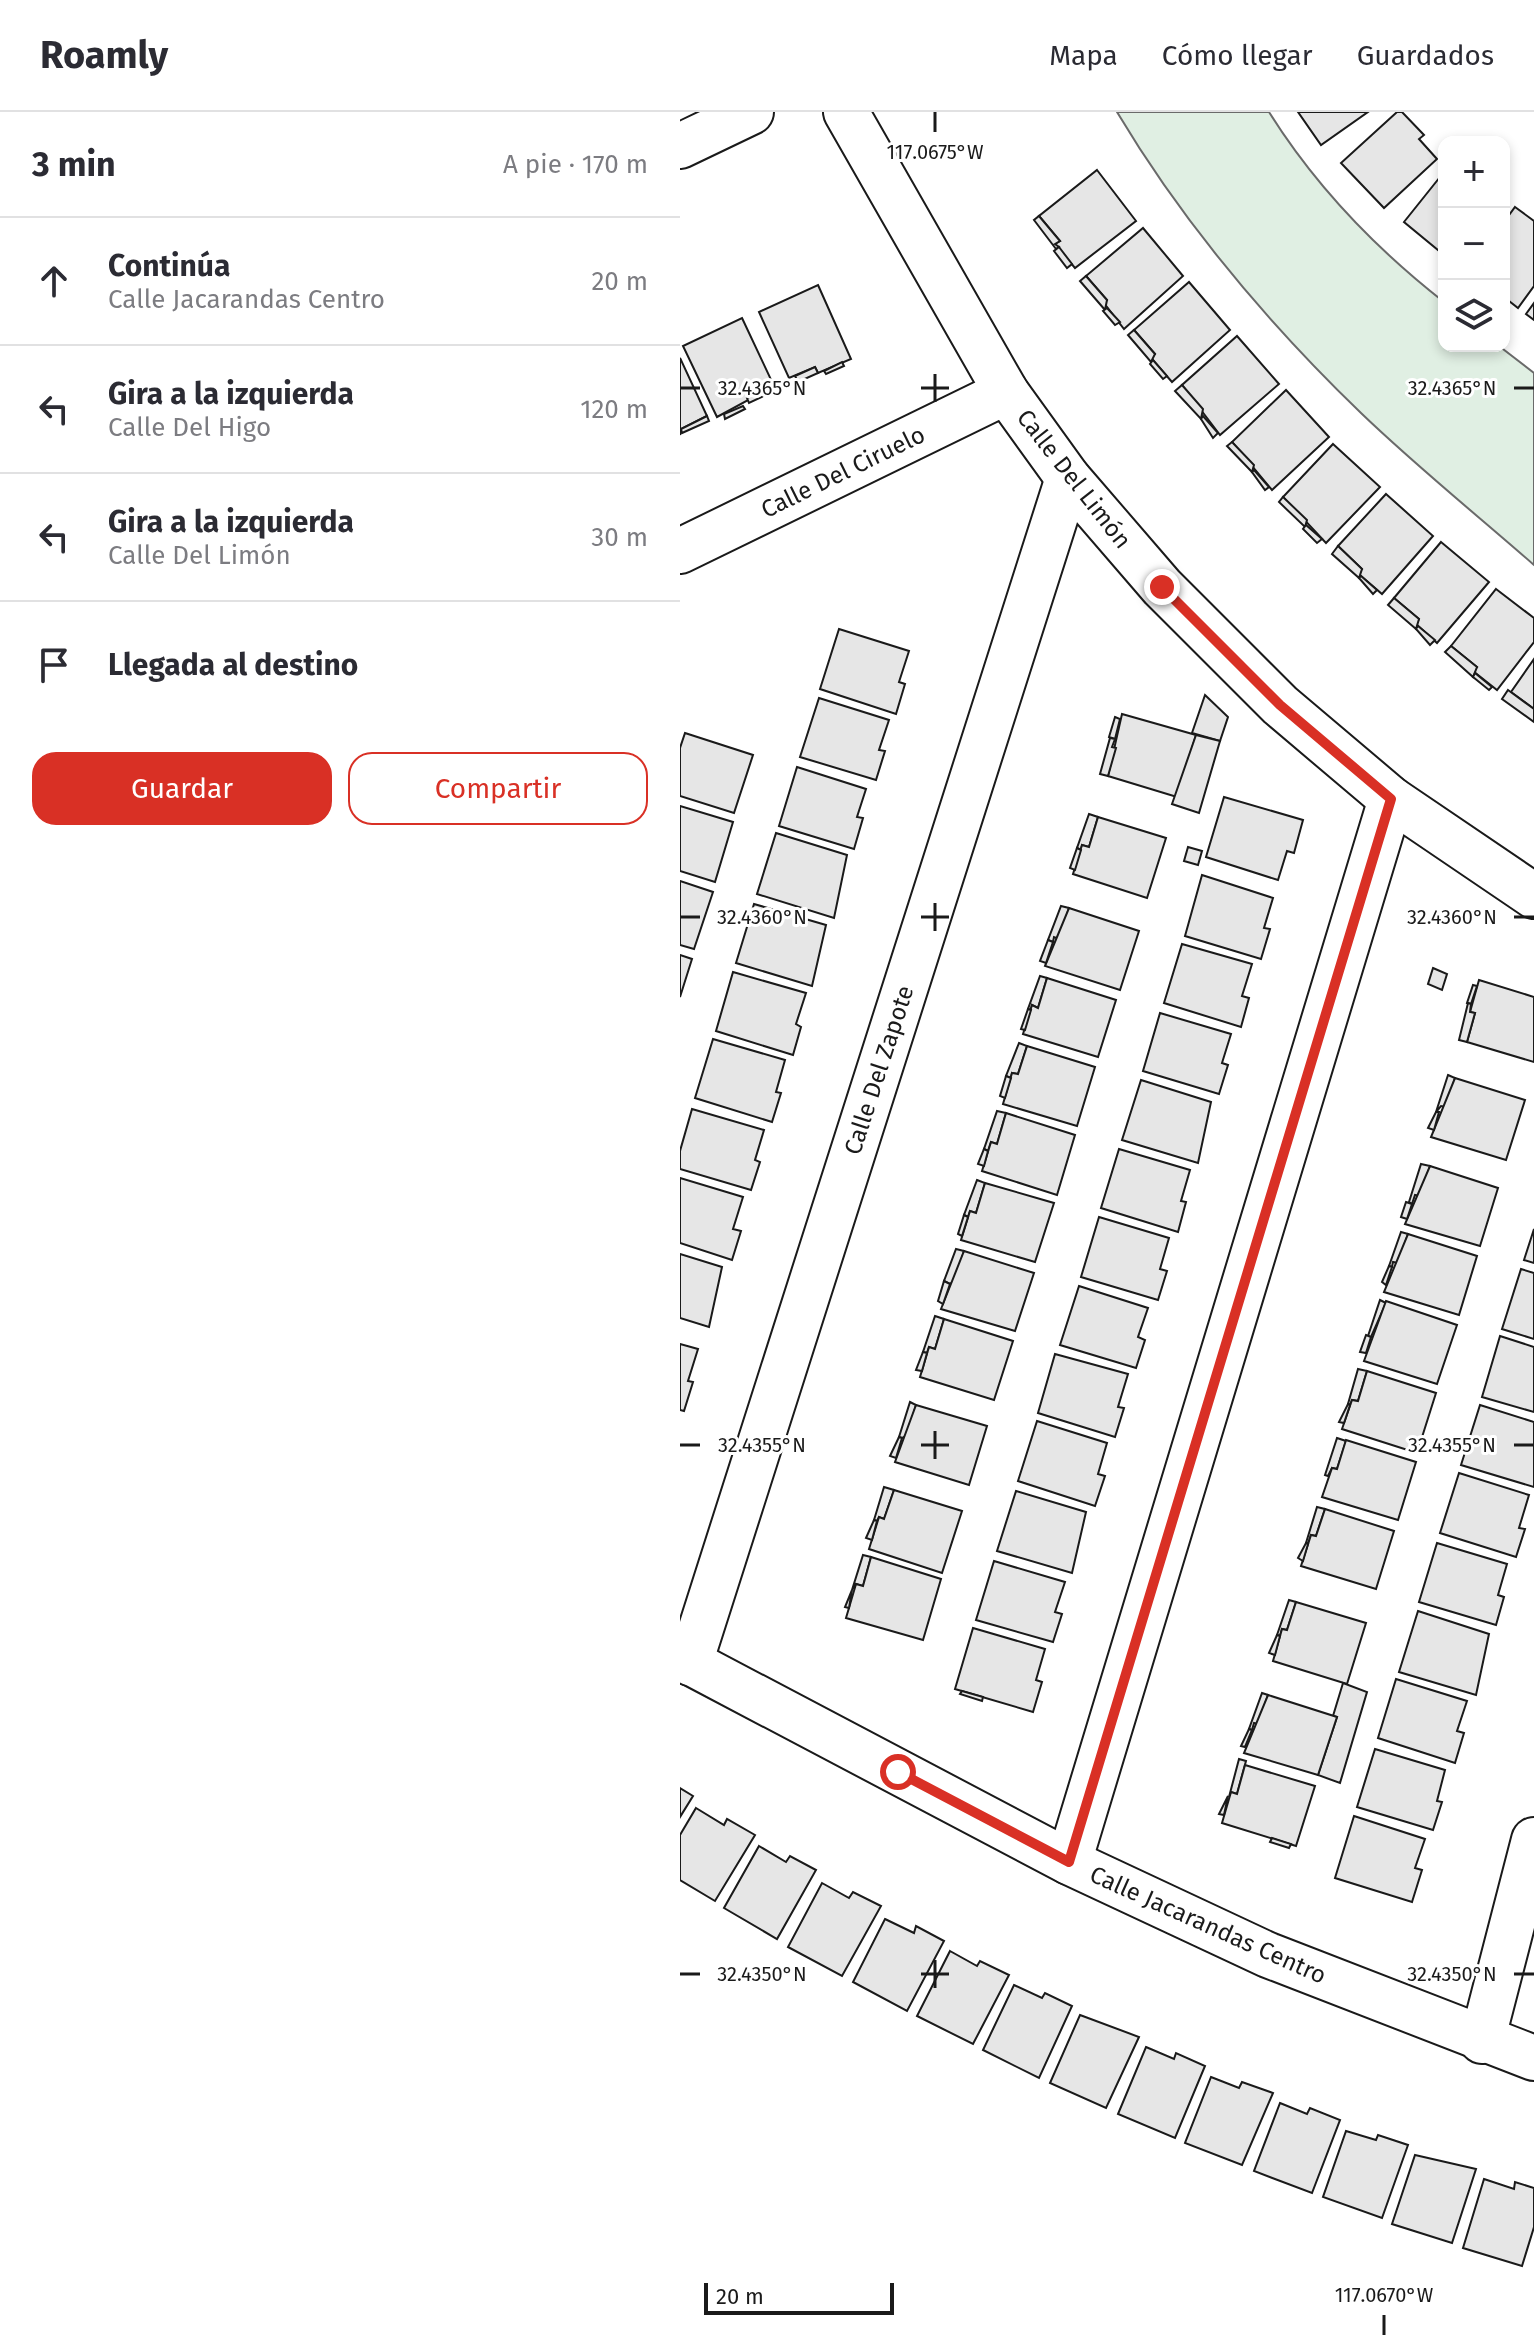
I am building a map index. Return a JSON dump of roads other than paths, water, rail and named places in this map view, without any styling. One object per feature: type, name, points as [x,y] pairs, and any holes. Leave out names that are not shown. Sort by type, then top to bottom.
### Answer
[{"type":"street","points":[[680,146],[751,112]]},
{"type":"street","name":"Calle Del Limón","points":[[846,112],[1006,392],[1068,478],[1162,587],[1280,705],[1391,799],[1534,896]]},
{"type":"street","name":"Calle Del Ciruelo","points":[[680,551],[1006,392]]},
{"type":"street","name":"Calle Del Zapote","points":[[685,1660],[1068,478]]},
{"type":"street","points":[[1069,1862],[1391,799]]},
{"type":"street","name":"Calle Jacarandas Centro","points":[[685,1660],[1069,1862],[1268,1955],[1482,2041],[1534,2058]]},
{"type":"street","points":[[1482,2041],[1534,1840]]}]
